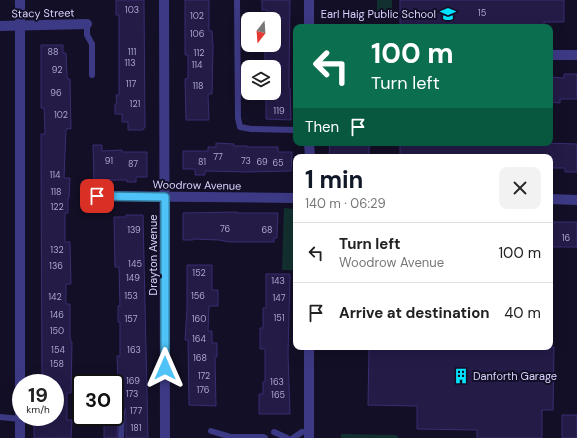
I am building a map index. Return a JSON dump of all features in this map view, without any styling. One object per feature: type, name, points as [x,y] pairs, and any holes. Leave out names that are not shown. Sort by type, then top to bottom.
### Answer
[{"type":"street","points":[[20,0],[20,374]]},
{"type":"street","name":"Drayton Avenue","points":[[164,0],[166,438]]},
{"type":"street","points":[[309,0],[309,24]]},
{"type":"street","name":"Stacy Street","points":[[0,26],[87,24]]},
{"type":"street","points":[[553,55],[577,55]]},
{"type":"street","name":"Woodrow Avenue","points":[[97,196],[293,198]]},
{"type":"street","points":[[553,199],[577,200]]},
{"type":"street","points":[[305,435],[309,350]]},
{"type":"street","points":[[20,426],[20,438]]},
{"type":"lane","points":[[237,0],[238,118],[240,127],[251,129],[293,130]]},
{"type":"lane","points":[[87,24],[87,35],[92,44],[92,75]]},
{"type":"lane","points":[[0,417],[12,418]]},
{"type":"lane","points":[[121,426],[121,438]]},
{"type":"lane","points":[[211,431],[231,437],[265,438]]},
{"type":"lane","points":[[274,432],[287,438]]},
{"type":"lane","points":[[293,438],[305,435]]},
{"type":"green space","points":[[377,0],[392,0],[392,17],[377,17]]},
{"type":"green space","points":[[284,208],[293,209],[293,270],[282,270]]},
{"type":"green space","points":[[341,434],[396,435],[399,438],[341,438]]},
{"type":"building","points":[[116,0],[144,0],[145,128],[143,128],[143,130],[128,130],[128,122],[122,122],[122,114],[115,114],[115,104],[117,104],[116,95],[119,95],[119,15],[116,15]]},
{"type":"building","points":[[185,0],[209,0],[209,31],[212,31],[213,46],[212,94],[208,94],[209,120],[186,120],[185,79],[188,78],[188,55],[185,55]]},
{"type":"building","points":[[262,0],[290,0],[289,88],[291,120],[266,119],[266,100],[281,100],[281,60],[265,60],[265,52],[281,52],[281,12],[267,12],[267,10],[262,10]]},
{"type":"building","name":"Earl Haig Public School","points":[[400,0],[564,0],[564,22],[544,22],[544,24],[400,24]]},
{"type":"building","points":[[41,45],[63,45],[63,53],[66,53],[67,76],[68,79],[70,79],[71,129],[67,128],[66,130],[64,178],[70,178],[68,213],[65,213],[65,242],[70,242],[71,284],[66,284],[66,304],[70,304],[70,337],[72,342],[71,393],[67,393],[67,420],[72,420],[71,438],[34,438],[34,426],[64,426],[64,374],[42,374],[41,134],[45,134],[44,108],[41,108]]},
{"type":"building","points":[[564,74],[577,74],[577,99],[560,99],[560,103],[553,102],[553,77],[564,78]]},
{"type":"building","points":[[216,143],[234,144],[234,146],[247,147],[278,147],[278,152],[292,152],[291,171],[205,171],[205,175],[195,175],[195,169],[183,169],[183,151],[208,151],[208,147],[216,147]]},
{"type":"building","points":[[553,143],[577,144],[577,172],[565,172],[565,168],[553,168],[553,154],[400,154],[400,146],[553,146]]},
{"type":"building","points":[[93,145],[102,145],[102,151],[122,150],[122,152],[147,152],[147,177],[136,177],[136,182],[127,182],[127,180],[94,180]]},
{"type":"building","points":[[330,146],[369,146],[369,154],[329,154]]},
{"type":"building","points":[[183,213],[278,213],[277,238],[274,238],[274,242],[229,242],[193,239],[183,240]]},
{"type":"building","points":[[126,215],[143,215],[148,438],[126,438],[124,374],[118,374],[117,356],[120,356],[120,322],[118,322],[118,306],[120,306],[119,267],[115,267],[114,217],[126,217]]},
{"type":"building","points":[[553,222],[577,222],[577,247],[553,247]]},
{"type":"building","points":[[187,265],[212,265],[212,290],[218,290],[218,306],[209,306],[208,331],[212,331],[212,343],[217,343],[217,357],[215,357],[216,406],[189,405],[188,340],[185,340]]},
{"type":"building","points":[[266,274],[290,274],[288,354],[290,414],[259,414],[259,394],[263,394],[263,382],[265,382],[265,349],[260,349],[260,328],[263,328],[263,308],[266,308]]},
{"type":"building","name":"Danforth Garage","points":[[554,347],[553,410],[542,410],[542,438],[477,438],[477,430],[417,429],[417,406],[368,405],[369,350],[553,350]]},
{"type":"building","points":[[562,415],[577,415],[577,438],[562,438]]},
{"type":"building","points":[[104,426],[117,426],[117,438],[104,438]]},
{"type":"place","name":"Earl Haig Public School","points":[[448,14]]},
{"type":"place","name":"Danforth Garage","points":[[461,376]]},
{"type":"route","points":[[97,196],[165,197],[165,368]]}]
